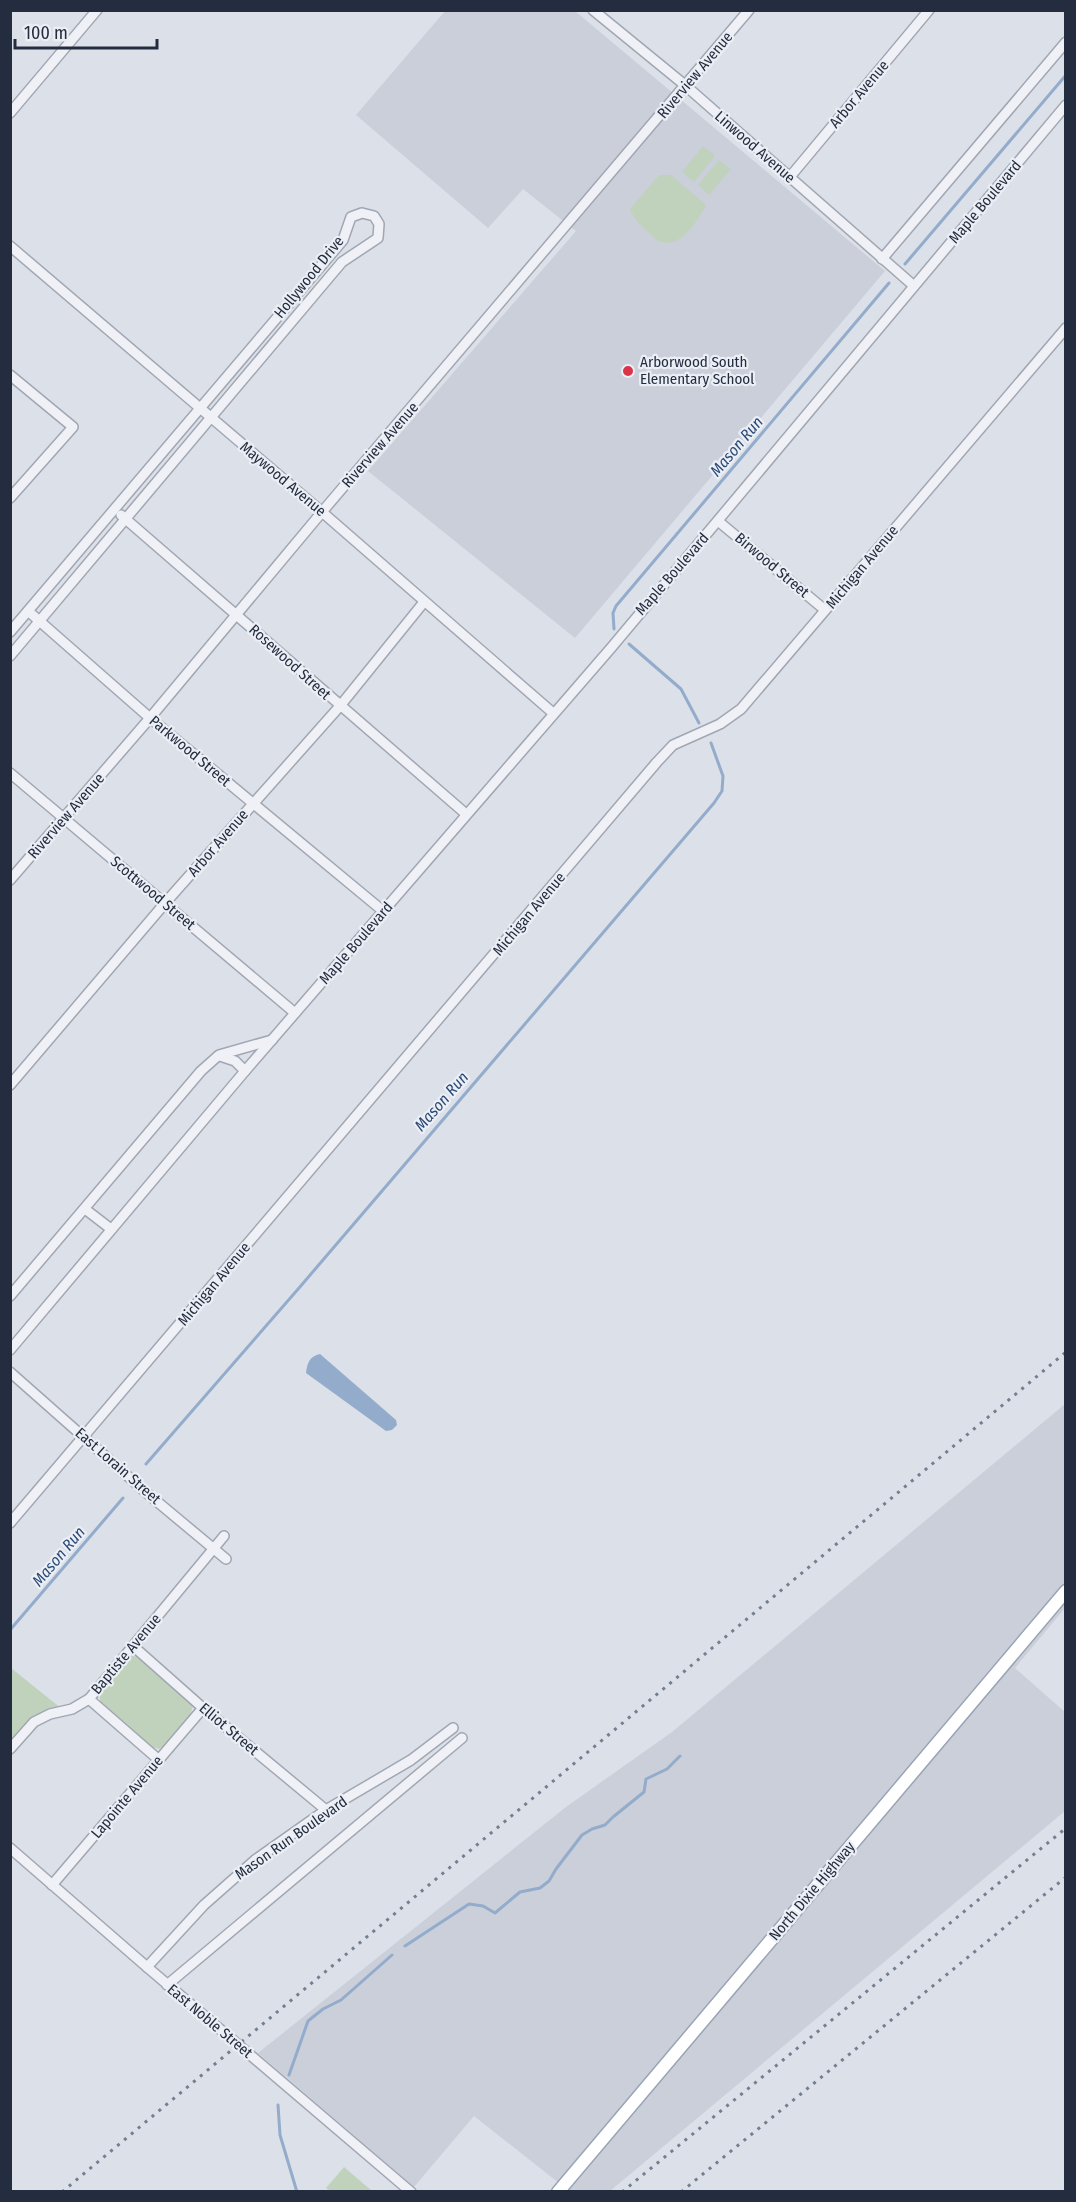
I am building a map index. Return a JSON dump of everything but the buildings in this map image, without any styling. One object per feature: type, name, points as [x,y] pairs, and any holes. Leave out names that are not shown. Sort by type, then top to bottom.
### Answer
[{"type":"main road","name":"North Dixie Highway","points":[[558,2192],[1065,1591]]},
{"type":"street","points":[[12,109],[97,10]]},
{"type":"street","name":"Linwood Avenue","points":[[593,10],[686,86],[914,286]]},
{"type":"street","name":"Riverview Avenue","points":[[10,880],[238,615],[322,512],[749,10]]},
{"type":"street","name":"Arbor Avenue","points":[[789,178],[929,10]]},
{"type":"street","points":[[882,259],[1065,42]]},
{"type":"street","name":"Maple Boulevard","points":[[10,1350],[245,1071],[718,521],[1065,105]]},
{"type":"street","name":"Hollywood Drive","points":[[10,632],[343,240],[351,217],[362,213],[374,216],[379,225],[378,238],[342,262],[10,656]]},
{"type":"street","name":"Maywood Avenue","points":[[10,246],[553,713]]},
{"type":"street","name":"Michigan Avenue","points":[[10,1523],[657,762],[673,745],[720,724],[741,709],[1065,328]]},
{"type":"street","points":[[10,375],[73,427],[10,498]]},
{"type":"street","name":"Rosewood Street","points":[[114,510],[466,814]]},
{"type":"street","name":"Birwood Street","points":[[718,521],[825,610]]},
{"type":"street","name":"Arbor Avenue","points":[[10,1084],[166,902],[340,706],[424,602]]},
{"type":"street","name":"Parkwood Street","points":[[28,610],[150,718],[383,911]]},
{"type":"street","name":"Scottwood Street","points":[[10,773],[166,902],[295,1013]]},
{"type":"street","points":[[10,1296],[201,1071],[219,1055],[274,1039]]},
{"type":"street","points":[[219,1055],[235,1061],[245,1071]]},
{"type":"street","points":[[85,1209],[111,1229]]},
{"type":"street","name":"East Lorain Street","points":[[10,1372],[226,1559]]},
{"type":"street","name":"Baptiste Avenue","points":[[10,1749],[34,1722],[50,1714],[72,1709],[89,1699],[224,1536]]},
{"type":"street","name":"Elliot Street","points":[[133,1646],[203,1708],[326,1810]]},
{"type":"street","points":[[89,1699],[159,1760]]},
{"type":"street","name":"Lapointe Avenue","points":[[52,1885],[203,1708]]},
{"type":"street","name":"Mason Run Boulevard","points":[[147,1967],[204,1905],[255,1860],[326,1810],[385,1777],[453,1728]]},
{"type":"street","name":"Mason Run Boulevard","points":[[167,1985],[462,1738]]},
{"type":"street","points":[[439,1739],[448,1750]]},
{"type":"street","name":"East Noble Street","points":[[10,1848],[411,2192]]},
{"type":"shaded area","name":"Arborwood South Elementary School","points":[[445,11],[575,11],[885,271],[575,638],[368,471],[576,231],[523,189],[488,228],[356,115]]},
{"type":"shaded area","points":[[1065,1404],[1065,1608],[1015,1668],[1065,1712],[1065,1811],[610,2191],[569,2191],[474,2116],[414,2187],[258,2053],[566,1807],[672,1732]]},
{"type":"green space","points":[[703,146],[715,156],[694,182],[682,172]]},
{"type":"green space","points":[[719,160],[731,169],[709,195],[698,185]]},
{"type":"green space","points":[[659,175],[671,175],[706,205],[689,231],[683,237],[669,243],[654,238],[637,221],[630,209]]},
{"type":"green space","points":[[133,1656],[139,1657],[191,1701],[193,1706],[190,1715],[159,1749],[149,1746],[101,1704],[99,1694],[127,1659]]},
{"type":"green space","points":[[11,1668],[62,1709],[48,1714],[11,1744]]},
{"type":"green space","points":[[344,2167],[372,2191],[330,2191],[326,2188]]},
{"type":"water","points":[[320,1354],[396,1420],[397,1425],[392,1430],[386,1431],[306,1373],[310,1361],[314,1356]]},
{"type":"waterway","name":"Mason Run","points":[[905,264],[1066,75]]},
{"type":"waterway","name":"Mason Run","points":[[614,629],[613,613],[616,606],[889,283]]},
{"type":"waterway","name":"Mason Run","points":[[629,644],[681,689],[699,723]]},
{"type":"waterway","name":"Mason Run","points":[[146,1464],[714,803],[722,791],[723,776],[711,743]]},
{"type":"waterway","name":"Mason Run","points":[[10,1630],[123,1498]]},
{"type":"waterway","points":[[405,1946],[469,1904],[483,1906],[495,1913],[520,1892],[540,1888],[549,1881],[582,1835],[605,1825],[644,1792],[646,1779],[667,1769],[680,1756]]},
{"type":"waterway","points":[[289,2075],[308,2021],[323,2009],[341,2000],[392,1955]]},
{"type":"waterway","name":"Mason Run","points":[[278,2105],[280,2135],[297,2192]]},
{"type":"railway","points":[[62,2192],[1066,1352]]},
{"type":"railway","points":[[622,2192],[1066,1828]]},
{"type":"railway","points":[[681,2192],[1066,1877]]},
{"type":"place","name":"Arborwood South Elementary School","points":[[628,371]]}]
